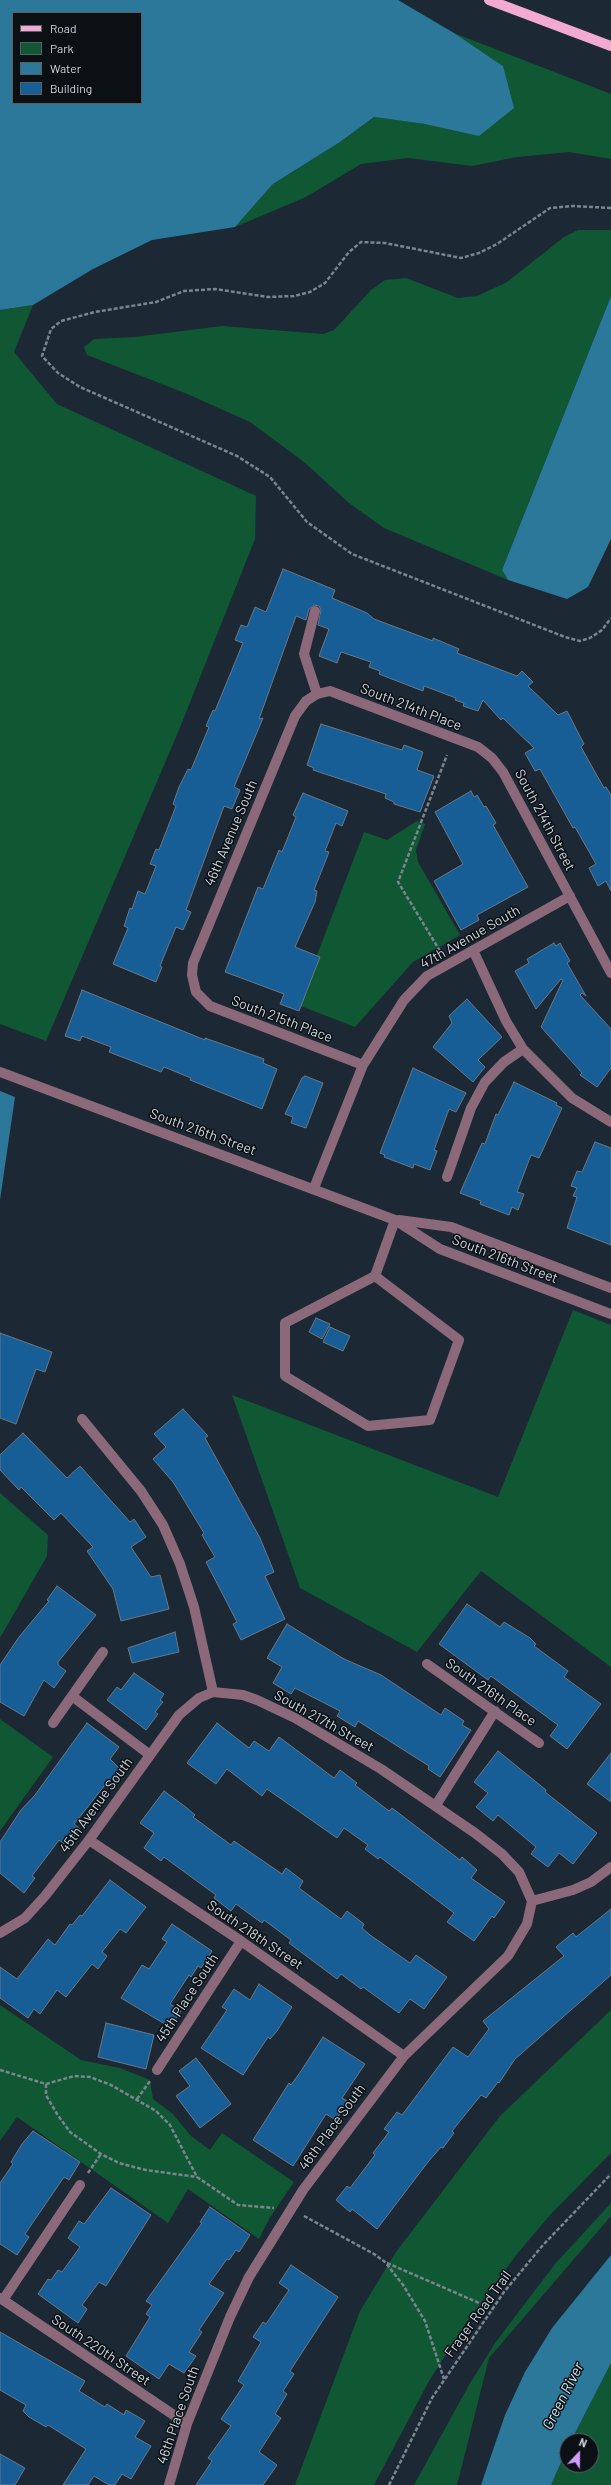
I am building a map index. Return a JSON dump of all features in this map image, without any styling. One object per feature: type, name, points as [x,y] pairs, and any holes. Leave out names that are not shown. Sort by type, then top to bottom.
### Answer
[{"type":"main road","points":[[489,0],[611,46]]},
{"type":"street","points":[[315,611],[304,654],[317,694]]},
{"type":"street","name":"South 214th Place","points":[[317,694],[330,691],[478,747],[492,758]]},
{"type":"street","name":"46th Avenue South","points":[[196,992],[192,975],[193,964],[295,716],[306,701],[317,694]]},
{"type":"street","name":"South 214th Street","points":[[492,758],[503,772],[611,973]]},
{"type":"street","name":"47th Avenue South","points":[[314,1188],[363,1066],[404,1000],[427,976],[570,896]]},
{"type":"street","points":[[473,950],[506,1021],[523,1049],[572,1098],[611,1122]]},
{"type":"street","name":"South 215th Place","points":[[196,992],[210,1006],[363,1066]]},
{"type":"street","points":[[447,1177],[471,1108],[485,1082],[504,1062],[523,1049]]},
{"type":"street","name":"South 216th Street","points":[[0,1072],[314,1188],[395,1220],[440,1249],[611,1314]]},
{"type":"street","points":[[375,1276],[459,1340],[430,1420],[368,1426],[285,1376],[285,1323],[375,1276],[395,1220]]},
{"type":"street","name":"South 216th Street","points":[[395,1220],[451,1227],[611,1288]]},
{"type":"street","points":[[82,1419],[142,1491],[163,1525],[180,1564],[194,1607],[213,1692]]},
{"type":"street","points":[[53,1722],[104,1652]]},
{"type":"street","name":"South 216th Place","points":[[427,1664],[539,1743]]},
{"type":"street","name":"45th Avenue South","points":[[0,1933],[25,1918],[45,1896],[89,1840],[179,1716],[199,1698],[213,1692]]},
{"type":"street","name":"South 217th Street","points":[[213,1692],[242,1695],[295,1718],[380,1769],[436,1805],[502,1854],[519,1872],[532,1900]]},
{"type":"street","points":[[72,1696],[150,1755]]},
{"type":"street","points":[[436,1805],[495,1711]]},
{"type":"street","name":"South 218th Street","points":[[89,1840],[241,1941],[404,2056]]},
{"type":"street","points":[[532,1900],[573,1890],[591,1882],[611,1867]]},
{"type":"street","name":"46th Place South","points":[[169,2485],[187,2424],[230,2317],[249,2276],[290,2210],[354,2120],[404,2056],[508,1956],[526,1924],[532,1900]]},
{"type":"street","name":"45th Place South","points":[[157,2070],[241,1941]]},
{"type":"street","points":[[2,2299],[80,2185]]},
{"type":"street","name":"South 220th Street","points":[[2,2299],[187,2424]]},
{"type":"path","points":[[611,208],[573,206],[550,208],[497,244],[479,253],[461,258],[392,244],[361,242],[349,252],[325,283],[310,292],[294,296],[268,297],[215,289],[184,291],[156,302],[95,312],[62,321],[51,329],[42,356],[58,373],[80,387],[237,456],[270,477],[307,522],[352,554],[573,639],[580,640],[590,638],[602,630],[611,618]]},
{"type":"path","points":[[447,755],[398,882],[448,964]]},
{"type":"path","points":[[0,2070],[46,2084],[74,2076],[90,2077],[111,2085],[137,2099],[156,2111],[170,2125],[197,2177]]},
{"type":"path","points":[[137,2099],[157,2070]]},
{"type":"path","points":[[46,2084],[46,2095],[70,2132],[101,2154],[119,2163],[146,2170],[197,2177],[238,2205],[290,2210],[311,2218],[385,2262],[493,2309]]},
{"type":"path","points":[[80,2185],[101,2154]]},
{"type":"path","name":"Frager Road Trail","points":[[389,2485],[410,2441],[444,2379],[493,2309],[543,2245],[611,2174]]},
{"type":"path","points":[[385,2262],[404,2284],[425,2320],[444,2379]]},
{"type":"green space","points":[[454,33],[611,94],[611,159],[569,152],[517,157],[472,166],[408,158],[361,164],[306,197],[235,227],[273,184],[340,142],[374,117],[425,124],[503,66]]},
{"type":"green space","points":[[578,230],[611,230],[611,296],[502,570],[508,580],[384,528],[349,503],[304,462],[250,422],[185,393],[87,355],[84,347],[94,339],[135,337],[222,326],[323,334],[334,330],[371,290],[385,280],[406,278],[458,298],[477,296],[507,282],[564,237]]},
{"type":"green space","points":[[33,305],[14,352],[57,404],[256,496],[255,539],[179,730],[46,1041],[0,1024],[0,310]]},
{"type":"green space","points":[[417,821],[425,824],[416,850],[418,862],[460,935],[413,962],[355,1027],[298,1005],[364,832],[387,840]]},
{"type":"green space","points":[[573,1310],[611,1325],[611,1667],[481,1571],[417,1652],[300,1588],[232,1395],[498,1497]]},
{"type":"green space","points":[[0,1493],[48,1535],[47,1556],[0,1638]]},
{"type":"green space","points":[[0,1719],[53,1757],[0,1831]]},
{"type":"green space","points":[[0,2005],[81,2060],[120,2068],[150,2080],[153,2099],[173,2114],[191,2136],[210,2150],[222,2133],[294,2182],[269,2219],[259,2239],[188,2189],[168,2223],[17,2117],[0,2141]]},
{"type":"green space","points":[[611,2010],[611,2153],[550,2215],[517,2254],[466,2323],[429,2381],[374,2485],[295,2485],[360,2311],[396,2252],[500,2116]]},
{"type":"green space","points":[[611,2203],[611,2216],[489,2358],[457,2485],[414,2485],[469,2385],[495,2343],[555,2264]]},
{"type":"green space","points":[[611,2363],[611,2485],[551,2485],[559,2467],[559,2473],[599,2473],[599,2433],[575,2433]]},
{"type":"water","points":[[0,0],[398,0],[454,33],[503,66],[514,108],[479,136],[425,124],[374,117],[340,142],[273,184],[235,227],[152,240],[93,269],[33,305],[0,310]]},
{"type":"water","points":[[611,296],[611,539],[588,587],[567,599],[508,580],[502,570]]},
{"type":"water","points":[[0,1091],[15,1097],[0,1200]]},
{"type":"water","name":"Green River","points":[[611,2255],[611,2363],[575,2433],[559,2433],[559,2467],[551,2485],[481,2485],[505,2415],[525,2372],[552,2328]]},
{"type":"building","points":[[283,569],[335,590],[332,598],[367,613],[374,619],[433,641],[433,638],[459,649],[457,653],[517,676],[522,671],[533,682],[528,686],[558,715],[567,711],[584,744],[581,747],[604,788],[606,787],[611,795],[611,891],[606,881],[598,886],[589,868],[596,864],[575,827],[573,828],[540,769],[535,771],[525,753],[534,748],[503,718],[501,720],[483,700],[478,711],[463,706],[464,703],[455,700],[456,698],[424,686],[423,691],[379,674],[380,671],[369,667],[371,662],[341,652],[337,663],[319,656],[329,629],[318,625],[321,610],[319,606],[314,605],[309,609],[306,620],[296,616],[259,719],[263,718],[234,787],[240,790],[232,809],[224,806],[186,910],[191,912],[183,930],[176,927],[160,966],[162,967],[156,982],[113,964],[128,928],[124,926],[130,908],[132,909],[138,891],[145,894],[156,866],[150,864],[156,849],[159,850],[176,806],[173,804],[179,787],[188,769],[191,770],[209,727],[206,726],[213,710],[215,711],[243,643],[235,640],[241,625],[247,627],[255,607],[266,612]]},
{"type":"building","points":[[321,724],[402,750],[404,745],[423,752],[417,770],[434,776],[420,812],[394,804],[394,802],[385,798],[386,794],[313,770],[314,768],[307,765]]},
{"type":"building","points":[[471,791],[474,797],[477,795],[484,807],[486,806],[496,823],[493,825],[528,887],[477,915],[479,920],[461,930],[434,881],[463,864],[435,812]]},
{"type":"building","points":[[303,793],[348,811],[342,826],[336,823],[325,851],[329,852],[314,890],[317,891],[315,902],[295,947],[320,957],[299,1011],[280,1004],[284,994],[225,972],[258,887],[263,889],[279,850],[282,852],[296,817],[293,815]]},
{"type":"building","points":[[554,943],[556,946],[560,943],[570,961],[567,963],[586,996],[582,993],[580,995],[611,1029],[611,1068],[597,1087],[580,1075],[582,1073],[541,1027],[563,980],[561,979],[536,1009],[515,971],[529,963],[527,959]]},
{"type":"building","points":[[82,990],[205,1040],[205,1038],[264,1059],[263,1063],[277,1069],[262,1109],[190,1080],[191,1078],[164,1067],[161,1072],[109,1052],[111,1047],[82,1036],[80,1041],[65,1036]]},
{"type":"building","points":[[467,999],[502,1037],[478,1060],[485,1067],[473,1082],[433,1047],[452,1023],[449,1016]]},
{"type":"building","points":[[413,1068],[466,1093],[456,1112],[449,1109],[434,1150],[437,1151],[430,1170],[414,1164],[413,1168],[384,1157],[385,1155],[380,1153]]},
{"type":"building","points":[[305,1076],[323,1083],[306,1128],[291,1123],[293,1117],[285,1114],[302,1078]]},
{"type":"building","points":[[514,1082],[557,1103],[556,1105],[562,1108],[539,1158],[531,1155],[517,1192],[524,1194],[518,1210],[512,1207],[509,1215],[480,1204],[481,1201],[460,1193],[482,1143],[485,1144],[496,1114],[498,1115]]},
{"type":"building","points":[[595,1142],[611,1148],[611,1245],[567,1228],[577,1197],[573,1196],[577,1188],[571,1186],[577,1171],[582,1172]]},
{"type":"building","points":[[316,1318],[330,1324],[322,1339],[309,1332]]},
{"type":"building","points":[[330,1327],[350,1336],[343,1351],[323,1342]]},
{"type":"building","points":[[0,1333],[52,1352],[45,1372],[36,1369],[16,1424],[0,1418]]},
{"type":"building","points":[[183,1409],[208,1436],[205,1438],[260,1538],[274,1572],[265,1576],[285,1619],[241,1640],[233,1624],[237,1622],[206,1562],[215,1557],[202,1535],[204,1533],[173,1482],[153,1459],[166,1447],[154,1434]]},
{"type":"building","points":[[23,1433],[67,1478],[80,1466],[130,1522],[134,1519],[146,1537],[131,1547],[151,1577],[160,1575],[169,1609],[121,1621],[113,1589],[87,1551],[93,1547],[61,1513],[54,1520],[21,1487],[19,1490],[0,1470],[0,1455]]},
{"type":"building","points":[[57,1586],[96,1615],[58,1662],[58,1665],[66,1671],[54,1688],[44,1680],[24,1716],[0,1702],[0,1665],[19,1637],[49,1601],[47,1600]]},
{"type":"building","points":[[467,1604],[500,1627],[504,1622],[530,1638],[536,1644],[534,1646],[568,1671],[564,1677],[601,1704],[567,1749],[550,1736],[558,1725],[491,1676],[488,1680],[439,1644]]},
{"type":"building","points":[[287,1624],[344,1659],[381,1675],[441,1715],[445,1708],[464,1721],[462,1725],[471,1730],[440,1777],[428,1769],[429,1766],[358,1721],[355,1727],[337,1716],[340,1711],[295,1688],[291,1694],[273,1683],[282,1667],[267,1658]]},
{"type":"building","points":[[175,1632],[179,1652],[132,1663],[128,1648]]},
{"type":"building","points":[[134,1673],[164,1694],[160,1700],[163,1702],[155,1712],[158,1714],[146,1730],[107,1700],[117,1687],[121,1690]]},
{"type":"building","points":[[87,1723],[119,1747],[110,1759],[123,1772],[110,1789],[105,1785],[74,1824],[80,1829],[67,1846],[59,1840],[32,1876],[35,1878],[24,1893],[0,1873],[0,1842],[21,1810],[35,1795]]},
{"type":"building","points":[[217,1723],[249,1748],[254,1741],[269,1751],[279,1737],[334,1778],[340,1770],[357,1783],[355,1785],[389,1811],[392,1808],[460,1860],[462,1857],[477,1870],[471,1878],[505,1902],[494,1918],[492,1916],[474,1941],[447,1922],[454,1913],[380,1857],[378,1859],[365,1849],[368,1845],[344,1828],[337,1838],[267,1789],[262,1796],[227,1769],[216,1784],[187,1763]]},
{"type":"building","points":[[498,1751],[546,1790],[545,1792],[597,1833],[573,1864],[559,1853],[548,1867],[531,1854],[536,1847],[498,1815],[493,1821],[476,1807],[488,1793],[474,1782]]},
{"type":"building","points":[[611,1753],[611,1802],[587,1784]]},
{"type":"building","points":[[164,1791],[195,1815],[193,1817],[231,1845],[234,1841],[282,1874],[286,1868],[303,1881],[299,1888],[341,1919],[347,1911],[364,1924],[362,1928],[370,1935],[410,1963],[416,1955],[447,1977],[424,2009],[410,1999],[399,2013],[363,1987],[361,1989],[341,1974],[337,1979],[289,1943],[291,1940],[264,1920],[262,1923],[236,1904],[231,1911],[214,1898],[216,1895],[164,1857],[161,1861],[144,1848],[154,1833],[140,1823]]},
{"type":"building","points":[[110,1880],[146,1907],[126,1933],[120,1929],[102,1952],[107,1956],[98,1969],[92,1964],[66,1997],[57,1990],[40,2014],[34,2009],[28,2018],[0,1998],[0,1967],[17,1979],[48,1939],[55,1945],[70,1924],[72,1925],[80,1915],[82,1916]]},
{"type":"building","points":[[611,1909],[611,1975],[515,2059],[499,2083],[498,2082],[486,2098],[481,2095],[452,2131],[454,2133],[443,2148],[441,2147],[428,2162],[377,2229],[352,2209],[350,2212],[336,2200],[347,2186],[350,2188],[375,2155],[373,2153],[389,2132],[384,2129],[397,2112],[402,2115],[453,2047],[468,2057],[489,2029],[483,2021],[564,1956],[556,1947],[573,1933],[576,1937]]},
{"type":"building","points":[[172,1924],[212,1951],[201,1968],[198,1966],[191,1977],[189,1975],[170,2004],[181,2011],[170,2027],[121,1998],[142,1965],[149,1969],[167,1942],[162,1939]]},
{"type":"building","points":[[259,1984],[292,2007],[277,2031],[270,2039],[268,2037],[243,2075],[201,2048],[227,2010],[222,2007],[234,1989],[250,2000]]},
{"type":"building","points":[[106,2023],[154,2035],[146,2069],[98,2057]]},
{"type":"building","points":[[323,2037],[365,2064],[342,2098],[347,2101],[336,2120],[326,2114],[293,2166],[253,2140],[289,2083],[291,2085]]},
{"type":"building","points":[[196,2058],[231,2104],[200,2128],[176,2096],[190,2086],[179,2071]]},
{"type":"building","points":[[33,2131],[80,2162],[69,2180],[64,2177],[25,2234],[29,2237],[17,2255],[0,2244],[0,2183],[13,2164],[11,2162],[22,2144]]},
{"type":"building","points":[[111,2188],[151,2215],[106,2286],[99,2282],[82,2305],[87,2309],[78,2323],[38,2294],[48,2279],[51,2280],[58,2270],[62,2272],[80,2247],[68,2238],[79,2221],[84,2224]]},
{"type":"building","points":[[210,2207],[250,2235],[239,2252],[236,2250],[229,2260],[227,2259],[209,2284],[224,2293],[199,2330],[202,2332],[189,2352],[196,2356],[184,2373],[169,2364],[159,2379],[126,2356],[150,2317],[146,2314],[152,2305],[146,2301],[202,2223],[200,2222]]},
{"type":"building","points":[[291,2265],[338,2297],[290,2371],[294,2374],[283,2391],[287,2394],[275,2414],[281,2418],[259,2452],[277,2465],[263,2485],[196,2485],[212,2461],[208,2458],[231,2426],[221,2419],[244,2385],[238,2381],[261,2342],[253,2337],[263,2322],[266,2324],[289,2290],[279,2283]]},
{"type":"building","points":[[0,2332],[85,2381],[79,2391],[105,2407],[107,2404],[124,2415],[126,2410],[145,2421],[135,2437],[151,2446],[131,2479],[122,2474],[115,2485],[109,2485],[94,2476],[88,2485],[63,2485],[86,2449],[48,2425],[46,2427],[29,2417],[23,2411],[26,2405],[0,2390]]},
{"type":"building","points":[[0,2454],[25,2468],[15,2485],[0,2485]]}]
